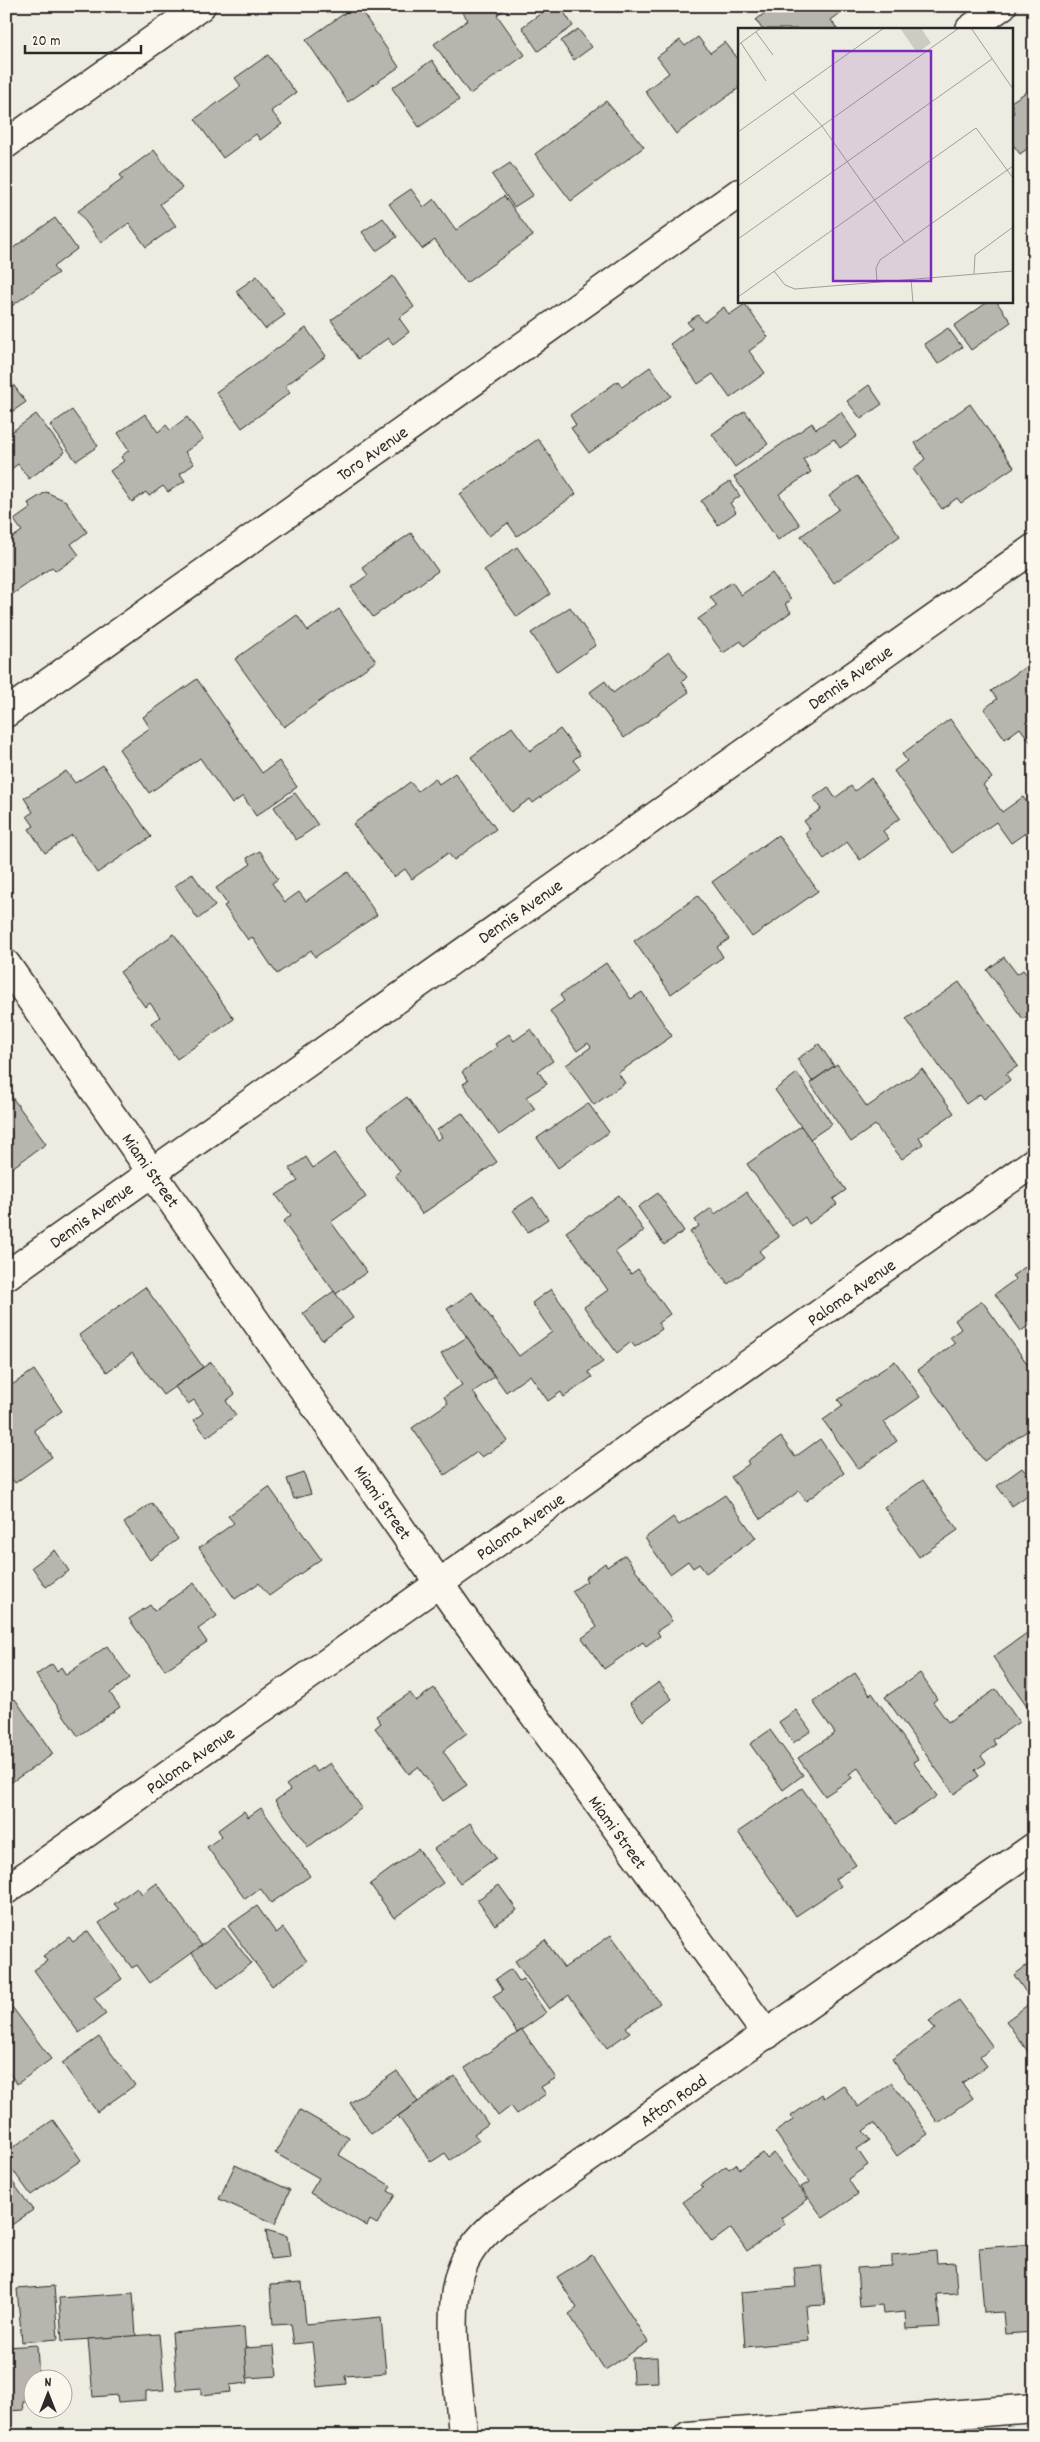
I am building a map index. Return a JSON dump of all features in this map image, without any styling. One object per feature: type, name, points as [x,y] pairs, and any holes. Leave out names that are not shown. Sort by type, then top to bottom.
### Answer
[{"type":"street","points":[[6,144],[201,6]]},
{"type":"street","points":[[971,28],[1002,6]]},
{"type":"street","name":"Toro Avenue","points":[[6,713],[738,194]]},
{"type":"street","name":"Dennis Avenue","points":[[6,1276],[1034,548]]},
{"type":"street","name":"Miami Street","points":[[6,964],[439,1584],[767,2036]]},
{"type":"street","name":"Paloma Avenue","points":[[6,1890],[1034,1162]]},
{"type":"street","name":"Afton Road","points":[[463,2436],[454,2299],[462,2268],[481,2237],[497,2222],[767,2036],[1034,1846]]},
{"type":"street","points":[[688,2436],[826,2430],[1034,2408]]},
{"type":"building","points":[[355,6],[358,6],[399,67],[348,102],[306,40]]},
{"type":"building","points":[[458,6],[509,6],[497,15],[525,55],[470,94],[434,44],[468,20]]},
{"type":"building","points":[[551,6],[560,6],[573,26],[538,51],[522,27]]},
{"type":"building","points":[[770,6],[850,6],[831,20],[836,28],[761,28],[756,20],[771,8]]},
{"type":"building","points":[[578,29],[592,47],[574,60],[561,41]]},
{"type":"building","points":[[698,37],[710,53],[725,42],[738,59],[738,89],[676,134],[645,91],[669,73],[657,57],[680,40],[685,46]]},
{"type":"building","points":[[268,55],[296,93],[271,111],[282,124],[260,140],[256,134],[223,158],[195,119],[241,86],[235,78]]},
{"type":"building","points":[[432,60],[459,100],[419,127],[392,88]]},
{"type":"building","points":[[1034,87],[1034,144],[1020,154],[1012,143],[1012,114],[1014,113],[1012,101]]},
{"type":"building","points":[[606,101],[644,147],[571,201],[535,154]]},
{"type":"building","points":[[154,150],[182,188],[160,204],[176,226],[146,247],[129,223],[101,243],[78,211],[123,179],[120,175]]},
{"type":"building","points":[[510,163],[533,195],[514,207],[492,175]]},
{"type":"building","points":[[411,189],[424,207],[434,199],[456,230],[504,196],[533,236],[466,283],[435,240],[422,249],[389,204]]},
{"type":"building","points":[[55,218],[77,249],[53,267],[58,273],[6,310],[6,253]]},
{"type":"building","points":[[383,218],[397,237],[376,251],[362,232]]},
{"type":"building","points":[[257,276],[285,315],[265,329],[236,291]]},
{"type":"building","points":[[393,276],[414,307],[399,318],[409,332],[393,344],[388,338],[358,359],[331,320]]},
{"type":"building","points":[[988,302],[997,302],[1011,322],[971,350],[954,326]]},
{"type":"building","points":[[745,304],[768,337],[749,351],[765,373],[730,398],[713,374],[698,384],[670,344],[692,328],[687,322],[698,315],[704,322],[724,307],[729,315]]},
{"type":"building","points":[[306,328],[326,356],[285,386],[290,393],[242,428],[216,392]]},
{"type":"building","points":[[948,328],[962,347],[938,364],[924,344]]},
{"type":"building","points":[[650,367],[671,396],[589,453],[571,428],[576,425],[570,415],[618,381],[622,387]]},
{"type":"building","points":[[6,375],[26,402],[6,416]]},
{"type":"building","points":[[869,385],[882,404],[861,419],[847,401]]},
{"type":"building","points":[[970,404],[1014,467],[961,503],[957,498],[942,509],[913,469],[925,459],[915,443]]},
{"type":"building","points":[[72,410],[98,446],[76,461],[50,425]]},
{"type":"building","points":[[745,411],[768,444],[735,467],[712,434]]},
{"type":"building","points":[[841,412],[857,436],[840,448],[834,439],[803,459],[811,472],[779,494],[800,525],[778,540],[734,477],[812,423],[816,429]]},
{"type":"building","points":[[36,414],[65,452],[29,479],[18,464],[10,470],[6,466],[6,436]]},
{"type":"building","points":[[145,414],[158,432],[166,425],[170,430],[187,417],[203,439],[185,452],[194,464],[180,474],[185,481],[168,492],[163,486],[149,496],[146,492],[132,502],[110,471],[124,461],[121,457],[129,450],[118,433]]},
{"type":"building","points":[[538,439],[576,494],[517,536],[508,523],[489,536],[460,494]]},
{"type":"building","points":[[857,476],[900,536],[834,583],[801,536],[839,509],[829,496]]},
{"type":"building","points":[[730,481],[740,496],[730,503],[736,512],[718,525],[701,501]]},
{"type":"building","points":[[46,492],[66,501],[87,532],[71,544],[79,555],[56,571],[52,567],[7,598],[6,542],[22,531],[14,520],[31,508],[28,503]]},
{"type":"building","points":[[411,533],[438,571],[373,617],[351,587],[368,575],[362,567]]},
{"type":"building","points":[[517,547],[550,594],[517,617],[484,570]]},
{"type":"building","points":[[772,573],[791,600],[785,604],[791,612],[744,646],[741,641],[723,653],[698,619],[717,606],[710,597],[732,582],[741,595]]},
{"type":"building","points":[[570,607],[596,645],[557,672],[531,633]]},
{"type":"building","points":[[339,609],[376,661],[284,727],[235,659],[297,615],[308,631]]},
{"type":"building","points":[[669,652],[687,677],[682,682],[689,692],[624,738],[590,692],[605,681],[613,693]]},
{"type":"building","points":[[1034,661],[1034,747],[1020,728],[1005,739],[984,709],[997,699],[991,691]]},
{"type":"building","points":[[197,679],[262,773],[279,761],[297,787],[256,816],[243,796],[232,804],[200,758],[149,793],[119,749],[150,728],[143,717]]},
{"type":"building","points":[[950,719],[992,778],[983,785],[1002,812],[1023,797],[1034,813],[1034,827],[1011,843],[996,822],[952,853],[894,771],[907,761],[902,754]]},
{"type":"building","points":[[512,727],[530,751],[560,729],[580,755],[573,760],[580,769],[533,803],[530,799],[511,812],[471,757]]},
{"type":"building","points":[[103,765],[151,837],[97,873],[72,835],[45,853],[29,829],[34,826],[27,816],[33,812],[24,798],[66,771],[75,783]]},
{"type":"building","points":[[455,773],[496,829],[454,860],[448,853],[412,879],[405,869],[394,877],[353,824],[410,782],[418,791],[435,778],[439,784]]},
{"type":"building","points":[[871,778],[900,818],[883,831],[889,839],[860,860],[847,842],[824,859],[805,833],[810,829],[804,821],[821,809],[813,798],[828,787],[835,798],[851,786],[855,791]]},
{"type":"building","points":[[295,793],[318,825],[296,840],[274,807]]},
{"type":"building","points":[[778,835],[818,891],[752,937],[712,882]]},
{"type":"building","points":[[260,851],[278,879],[272,883],[285,902],[299,892],[306,901],[348,872],[377,915],[315,957],[311,950],[277,974],[252,937],[248,940],[224,906],[227,904],[216,888],[251,864],[247,858]]},
{"type":"building","points":[[192,873],[215,906],[198,919],[175,886]]},
{"type":"building","points":[[698,896],[729,939],[717,947],[723,957],[671,994],[634,941]]},
{"type":"building","points":[[174,934],[234,1019],[177,1059],[151,1023],[160,1017],[150,1003],[145,1007],[120,972]]},
{"type":"building","points":[[1004,957],[1017,974],[1023,970],[1034,983],[1034,1012],[1023,1019],[987,970]]},
{"type":"building","points":[[606,963],[631,999],[642,992],[672,1036],[618,1073],[625,1083],[594,1105],[566,1065],[591,1047],[588,1043],[577,1051],[550,1011],[564,1001],[560,995]]},
{"type":"building","points":[[959,982],[1018,1066],[1006,1074],[1010,1080],[984,1099],[980,1094],[966,1104],[906,1019]]},
{"type":"building","points":[[531,1029],[553,1061],[538,1071],[547,1084],[526,1097],[535,1109],[499,1135],[463,1084],[468,1081],[462,1072],[497,1047],[495,1044],[509,1034],[514,1041]]},
{"type":"building","points":[[819,1044],[834,1066],[812,1081],[797,1059]]},
{"type":"building","points":[[837,1064],[867,1107],[922,1069],[954,1113],[919,1137],[923,1144],[902,1159],[875,1125],[851,1142],[810,1083]]},
{"type":"building","points":[[797,1073],[832,1124],[810,1139],[775,1090]]},
{"type":"building","points":[[9,1093],[46,1144],[6,1172],[6,1094]]},
{"type":"building","points":[[407,1097],[437,1140],[442,1137],[437,1130],[462,1113],[497,1162],[422,1214],[395,1175],[400,1171],[367,1126]]},
{"type":"building","points":[[588,1103],[609,1132],[558,1168],[537,1138]]},
{"type":"building","points":[[801,1126],[846,1190],[833,1199],[837,1204],[809,1224],[805,1217],[792,1226],[747,1164]]},
{"type":"building","points":[[334,1153],[366,1197],[331,1222],[367,1272],[336,1294],[283,1222],[291,1215],[276,1195],[298,1181],[289,1169],[306,1157],[313,1168]]},
{"type":"building","points":[[746,1192],[779,1237],[759,1251],[764,1257],[728,1284],[690,1232],[699,1226],[695,1220],[711,1208],[715,1214]]},
{"type":"building","points":[[658,1193],[684,1231],[664,1245],[638,1207]]},
{"type":"building","points":[[619,1195],[644,1231],[615,1252],[631,1274],[638,1269],[670,1314],[658,1323],[662,1329],[635,1347],[631,1342],[617,1353],[584,1307],[608,1290],[566,1232]]},
{"type":"building","points":[[533,1197],[548,1219],[528,1232],[513,1210]]},
{"type":"building","points":[[1034,1261],[1034,1322],[1021,1331],[995,1294],[1016,1279],[1012,1276]]},
{"type":"building","points":[[145,1287],[203,1367],[163,1395],[132,1353],[107,1372],[79,1335]]},
{"type":"building","points":[[551,1289],[603,1362],[588,1372],[592,1377],[564,1397],[561,1392],[548,1401],[530,1375],[506,1392],[447,1309],[472,1292],[519,1356],[552,1332],[532,1303]]},
{"type":"building","points":[[334,1291],[353,1318],[322,1340],[303,1313]]},
{"type":"building","points":[[982,1301],[1034,1373],[1034,1413],[1028,1417],[1034,1426],[984,1461],[918,1370],[955,1343],[950,1337],[961,1329],[955,1320]]},
{"type":"building","points":[[467,1337],[494,1377],[473,1392],[507,1441],[482,1457],[477,1452],[445,1475],[412,1428],[448,1403],[444,1397],[462,1385],[441,1354]]},
{"type":"building","points":[[895,1361],[920,1397],[884,1422],[897,1441],[858,1469],[823,1420],[843,1406],[838,1400]]},
{"type":"building","points":[[211,1362],[235,1394],[226,1401],[236,1415],[207,1437],[194,1420],[203,1413],[194,1400],[188,1404],[175,1387]]},
{"type":"building","points":[[34,1370],[62,1411],[34,1430],[52,1457],[15,1483],[6,1471],[6,1389]]},
{"type":"building","points":[[781,1437],[795,1457],[820,1439],[844,1473],[806,1501],[799,1491],[761,1519],[731,1477],[749,1464],[747,1461]]},
{"type":"building","points":[[1022,1468],[1034,1483],[1034,1491],[1012,1506],[997,1486]]},
{"type":"building","points":[[304,1473],[311,1494],[294,1499],[287,1479]]},
{"type":"building","points":[[923,1480],[958,1530],[919,1557],[884,1507]]},
{"type":"building","points":[[269,1487],[321,1559],[269,1596],[259,1583],[235,1599],[199,1548],[234,1523],[228,1516]]},
{"type":"building","points":[[725,1495],[756,1538],[706,1573],[699,1564],[693,1568],[688,1561],[670,1574],[645,1538],[673,1517],[679,1525]]},
{"type":"building","points":[[152,1503],[178,1539],[150,1560],[124,1523]]},
{"type":"building","points":[[55,1550],[69,1571],[46,1587],[32,1567]]},
{"type":"building","points":[[625,1555],[672,1621],[657,1631],[660,1636],[646,1646],[643,1642],[604,1669],[582,1638],[597,1627],[572,1591],[587,1581],[585,1578],[605,1563],[607,1567]]},
{"type":"building","points":[[194,1583],[217,1616],[198,1629],[207,1642],[165,1670],[129,1619],[150,1605],[154,1611]]},
{"type":"building","points":[[1034,1628],[1034,1716],[993,1657]]},
{"type":"building","points":[[107,1646],[130,1678],[110,1693],[120,1707],[78,1736],[36,1675],[52,1664],[57,1671],[61,1667],[66,1675]]},
{"type":"building","points":[[855,1673],[870,1695],[872,1693],[918,1759],[913,1762],[937,1796],[896,1824],[858,1768],[849,1774],[852,1778],[825,1796],[798,1758],[835,1733],[813,1702]]},
{"type":"building","points":[[920,1673],[937,1699],[933,1702],[948,1722],[996,1689],[1019,1722],[993,1740],[996,1745],[981,1756],[986,1763],[975,1770],[979,1776],[954,1794],[885,1697]]},
{"type":"building","points":[[659,1682],[672,1699],[643,1721],[630,1703]]},
{"type":"building","points":[[434,1688],[467,1733],[443,1751],[467,1785],[443,1801],[418,1767],[409,1774],[375,1728],[381,1723],[376,1716],[410,1693],[416,1701]]},
{"type":"building","points":[[15,1699],[53,1754],[6,1786],[6,1706]]},
{"type":"building","points":[[796,1710],[811,1731],[793,1743],[779,1722]]},
{"type":"building","points":[[770,1730],[803,1775],[783,1790],[750,1744]]},
{"type":"building","points":[[330,1763],[362,1808],[308,1847],[275,1801],[290,1790],[286,1785],[312,1766],[317,1772]]},
{"type":"building","points":[[802,1788],[856,1865],[835,1879],[841,1886],[796,1916],[738,1832]]},
{"type":"building","points":[[261,1808],[310,1876],[271,1903],[260,1888],[245,1899],[207,1847],[222,1836],[218,1830],[244,1811],[248,1817]]},
{"type":"building","points":[[470,1823],[496,1858],[460,1883],[434,1849]]},
{"type":"building","points":[[418,1849],[443,1883],[394,1918],[370,1884]]},
{"type":"building","points":[[157,1883],[202,1946],[150,1983],[137,1965],[132,1968],[99,1923],[119,1909],[114,1904],[137,1887],[142,1894]]},
{"type":"building","points":[[499,1885],[517,1910],[495,1925],[477,1900]]},
{"type":"building","points":[[257,1906],[276,1933],[283,1928],[307,1961],[272,1986],[228,1926]]},
{"type":"building","points":[[224,1928],[251,1963],[218,1988],[192,1953]]},
{"type":"building","points":[[88,1931],[122,1979],[94,1998],[106,2014],[79,2033],[34,1970],[47,1961],[43,1956],[69,1937],[73,1942]]},
{"type":"building","points":[[611,1935],[660,2003],[626,2027],[630,2032],[607,2048],[569,1995],[549,2009],[515,1961],[545,1940],[564,1968]]},
{"type":"building","points":[[1034,1951],[1034,2004],[1014,1975],[1030,1963],[1025,1957]]},
{"type":"building","points":[[511,1969],[519,1981],[523,1979],[546,2013],[517,2033],[493,1996],[503,1990],[496,1979]]},
{"type":"building","points":[[6,1999],[51,2059],[17,2084],[9,2073],[6,2075]]},
{"type":"building","points":[[959,2000],[993,2047],[980,2057],[987,2066],[962,2083],[973,2098],[938,2123],[892,2059],[935,2029],[929,2021]]},
{"type":"building","points":[[1029,2004],[1034,2012],[1034,2060],[1006,2021]]},
{"type":"building","points":[[522,2030],[556,2078],[541,2087],[546,2094],[517,2114],[511,2106],[498,2116],[465,2068]]},
{"type":"building","points":[[99,2037],[135,2085],[97,2112],[62,2063]]},
{"type":"building","points":[[397,2071],[418,2102],[371,2134],[350,2103]]},
{"type":"building","points":[[455,2076],[488,2124],[474,2134],[479,2140],[450,2160],[445,2153],[431,2162],[398,2116]]},
{"type":"building","points":[[892,2083],[928,2134],[897,2156],[874,2123],[863,2131],[870,2140],[857,2149],[868,2165],[848,2179],[858,2194],[823,2218],[801,2187],[810,2182],[775,2132],[793,2120],[791,2116],[822,2094],[824,2098],[843,2085],[858,2107]]},
{"type":"building","points":[[300,2110],[349,2138],[339,2155],[391,2186],[388,2191],[395,2195],[377,2224],[370,2220],[367,2226],[310,2193],[319,2178],[275,2153]]},
{"type":"building","points":[[53,2120],[81,2160],[31,2195],[6,2161],[6,2152]]},
{"type":"building","points":[[763,2153],[767,2159],[774,2153],[808,2199],[781,2218],[785,2224],[747,2251],[731,2228],[712,2242],[683,2202],[703,2188],[700,2185],[726,2166],[729,2169],[736,2164],[740,2169]]},
{"type":"building","points":[[235,2165],[290,2190],[275,2224],[219,2199]]},
{"type":"building","points":[[6,2173],[33,2210],[6,2229]]},
{"type":"building","points":[[266,2230],[287,2236],[290,2257],[270,2259]]},
{"type":"building","points":[[1034,2244],[1034,2332],[1005,2334],[1003,2312],[984,2313],[979,2248]]},
{"type":"building","points":[[936,2251],[937,2263],[955,2262],[957,2293],[937,2294],[940,2327],[906,2329],[905,2312],[883,2314],[882,2305],[860,2307],[857,2268],[892,2266],[892,2255]]},
{"type":"building","points":[[592,2255],[648,2342],[605,2370],[569,2314],[577,2308],[557,2277]]},
{"type":"building","points":[[821,2266],[825,2305],[806,2306],[809,2341],[745,2347],[741,2292],[796,2287],[794,2268]]},
{"type":"building","points":[[302,2283],[306,2324],[381,2317],[386,2373],[345,2376],[346,2384],[317,2387],[312,2342],[294,2344],[291,2324],[273,2325],[270,2285]]},
{"type":"building","points":[[54,2286],[58,2339],[22,2342],[17,2289]]},
{"type":"building","points":[[133,2293],[136,2336],[62,2341],[59,2298]]},
{"type":"building","points":[[244,2327],[248,2383],[230,2385],[231,2392],[201,2395],[201,2388],[177,2390],[172,2333]]},
{"type":"building","points":[[159,2334],[164,2390],[146,2391],[146,2400],[118,2402],[117,2395],[93,2397],[88,2339]]},
{"type":"building","points":[[37,2345],[38,2370],[22,2370],[22,2410],[6,2411],[6,2347]]},
{"type":"building","points":[[274,2346],[277,2376],[247,2378],[245,2348]]},
{"type":"building","points":[[657,2357],[658,2382],[633,2383],[632,2358]]}]
